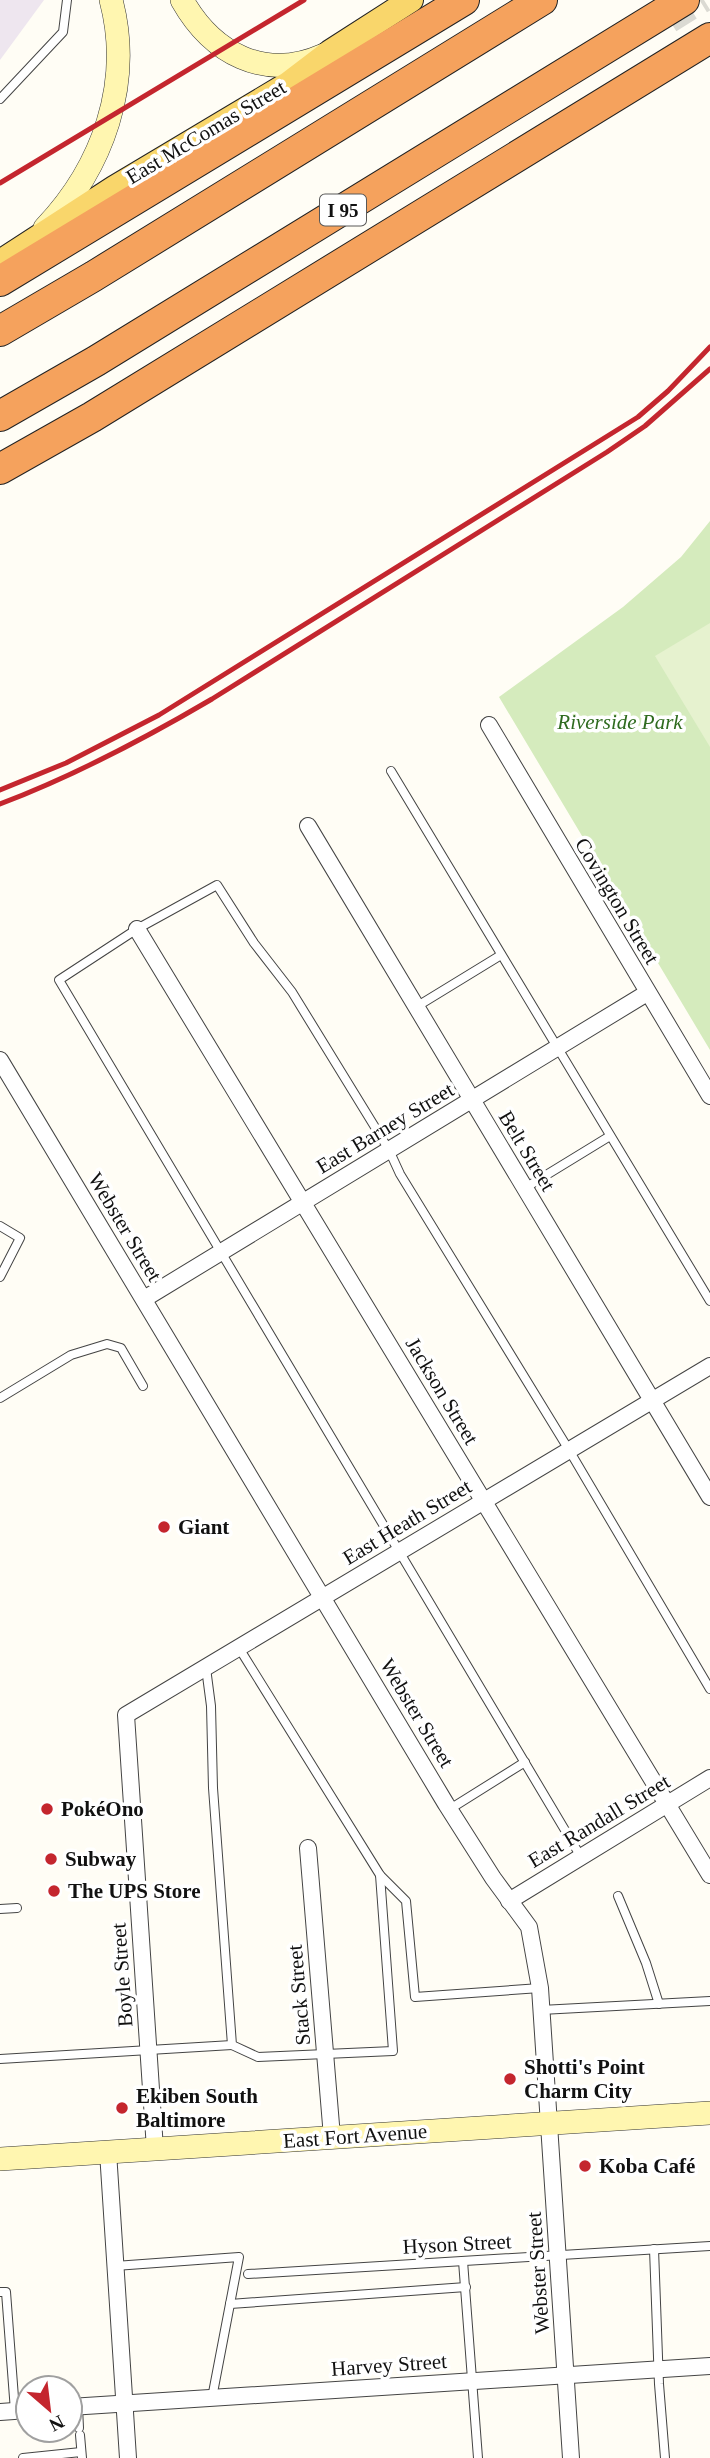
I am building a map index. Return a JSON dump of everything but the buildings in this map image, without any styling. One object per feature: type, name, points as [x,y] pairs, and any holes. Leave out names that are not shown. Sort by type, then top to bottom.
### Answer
[{"type":"highway","points":[[0,281],[464,0]]},
{"type":"highway","points":[[0,331],[542,0]]},
{"type":"highway","name":"I 95","points":[[0,416],[127,342],[684,0]]},
{"type":"highway","points":[[0,469],[92,417],[710,38]]},
{"type":"main road","name":"East McComas Street","points":[[0,262],[123,182],[288,84],[330,52],[411,0]]},
{"type":"street","points":[[37,237],[64,208],[83,181],[107,132],[118,79],[118,36],[111,0]]},
{"type":"street","points":[[184,5],[204,31],[224,49],[256,63],[285,65],[315,59],[330,52]]},
{"type":"street","name":"Covington Street","points":[[489,726],[710,1096]]},
{"type":"street","name":"Belt Street","points":[[308,826],[710,1497]]},
{"type":"street","name":"Jackson Street","points":[[137,929],[710,1875]]},
{"type":"street","name":"East Barney Street","points":[[144,1299],[647,993]]},
{"type":"street","name":"Webster Street","points":[[0,1060],[450,1809],[529,1927],[540,1988],[571,2458]]},
{"type":"street","name":"East Heath Street","points":[[126,1715],[710,1366]]},
{"type":"street","name":"Boyle Street","points":[[126,1715],[155,2149]]},
{"type":"street","name":"East Randall Street","points":[[509,1900],[710,1778]]},
{"type":"street","name":"Stack Street","points":[[308,1848],[332,2137]]},
{"type":"street","name":"East Fort Avenue","points":[[0,2159],[710,2113]]},
{"type":"street","points":[[108,2152],[128,2458]]},
{"type":"street","name":"Harvey Street","points":[[84,2406],[710,2365]]},
{"type":"lane","points":[[0,99],[63,32],[67,0]]},
{"type":"lane","points":[[391,771],[710,1301]]},
{"type":"lane","points":[[581,1857],[59,980],[137,929],[217,885],[254,943],[292,992],[389,1150],[400,1174],[569,1450],[710,1689]]},
{"type":"lane","points":[[416,1007],[501,955]]},
{"type":"lane","points":[[525,1188],[610,1136]]},
{"type":"lane","points":[[0,1226],[20,1238],[0,1277]]},
{"type":"lane","points":[[0,1398],[71,1355],[107,1344],[121,1348],[143,1386]]},
{"type":"lane","points":[[239,1647],[380,1875],[406,1901],[415,1997],[540,1988]]},
{"type":"lane","points":[[206,1667],[211,1706],[232,2045]]},
{"type":"lane","points":[[450,1809],[525,1762]]},
{"type":"lane","points":[[0,2059],[232,2045],[258,2057],[393,2051],[380,1875]]},
{"type":"lane","points":[[618,1896],[646,1963],[659,2004]]},
{"type":"lane","points":[[0,1909],[17,1908]]},
{"type":"lane","points":[[541,2010],[710,2001]]},
{"type":"lane","name":"Hyson Street","points":[[248,2274],[710,2246]]},
{"type":"lane","points":[[654,2249],[665,2458]]},
{"type":"lane","points":[[115,2266],[239,2257],[212,2398]]},
{"type":"lane","points":[[463,2261],[478,2458]]},
{"type":"lane","points":[[230,2304],[466,2287]]},
{"type":"lane","points":[[0,2292],[6,2291],[14,2411]]},
{"type":"lane","points":[[23,2458],[81,2455]]},
{"type":"shaded area","points":[[0,0],[44,0],[0,60]]},
{"type":"green space","name":"Riverside Park","points":[[710,521],[710,1050],[499,697],[623,607],[681,557]]},
{"type":"green space","points":[[710,623],[710,747],[655,656]]},
{"type":"tunnel","points":[[670,21],[704,0]]},
{"type":"railway","points":[[0,183],[304,0]]},
{"type":"railway","points":[[0,790],[66,763],[159,715],[638,417],[668,391],[710,347]]},
{"type":"railway","points":[[0,804],[108,756],[212,699],[607,452],[645,426],[710,369]]},
{"type":"place","name":"Giant","points":[[164,1527]]},
{"type":"place","name":"PokéOno","points":[[47,1809]]},
{"type":"place","name":"Subway","points":[[51,1859]]},
{"type":"place","name":"The UPS Store","points":[[54,1891]]},
{"type":"place","name":"Shotti's Point Charm City","points":[[510,2079]]},
{"type":"place","name":"Ekiben South Baltimore","points":[[122,2108]]},
{"type":"place","name":"Koba Café","points":[[585,2166]]}]
